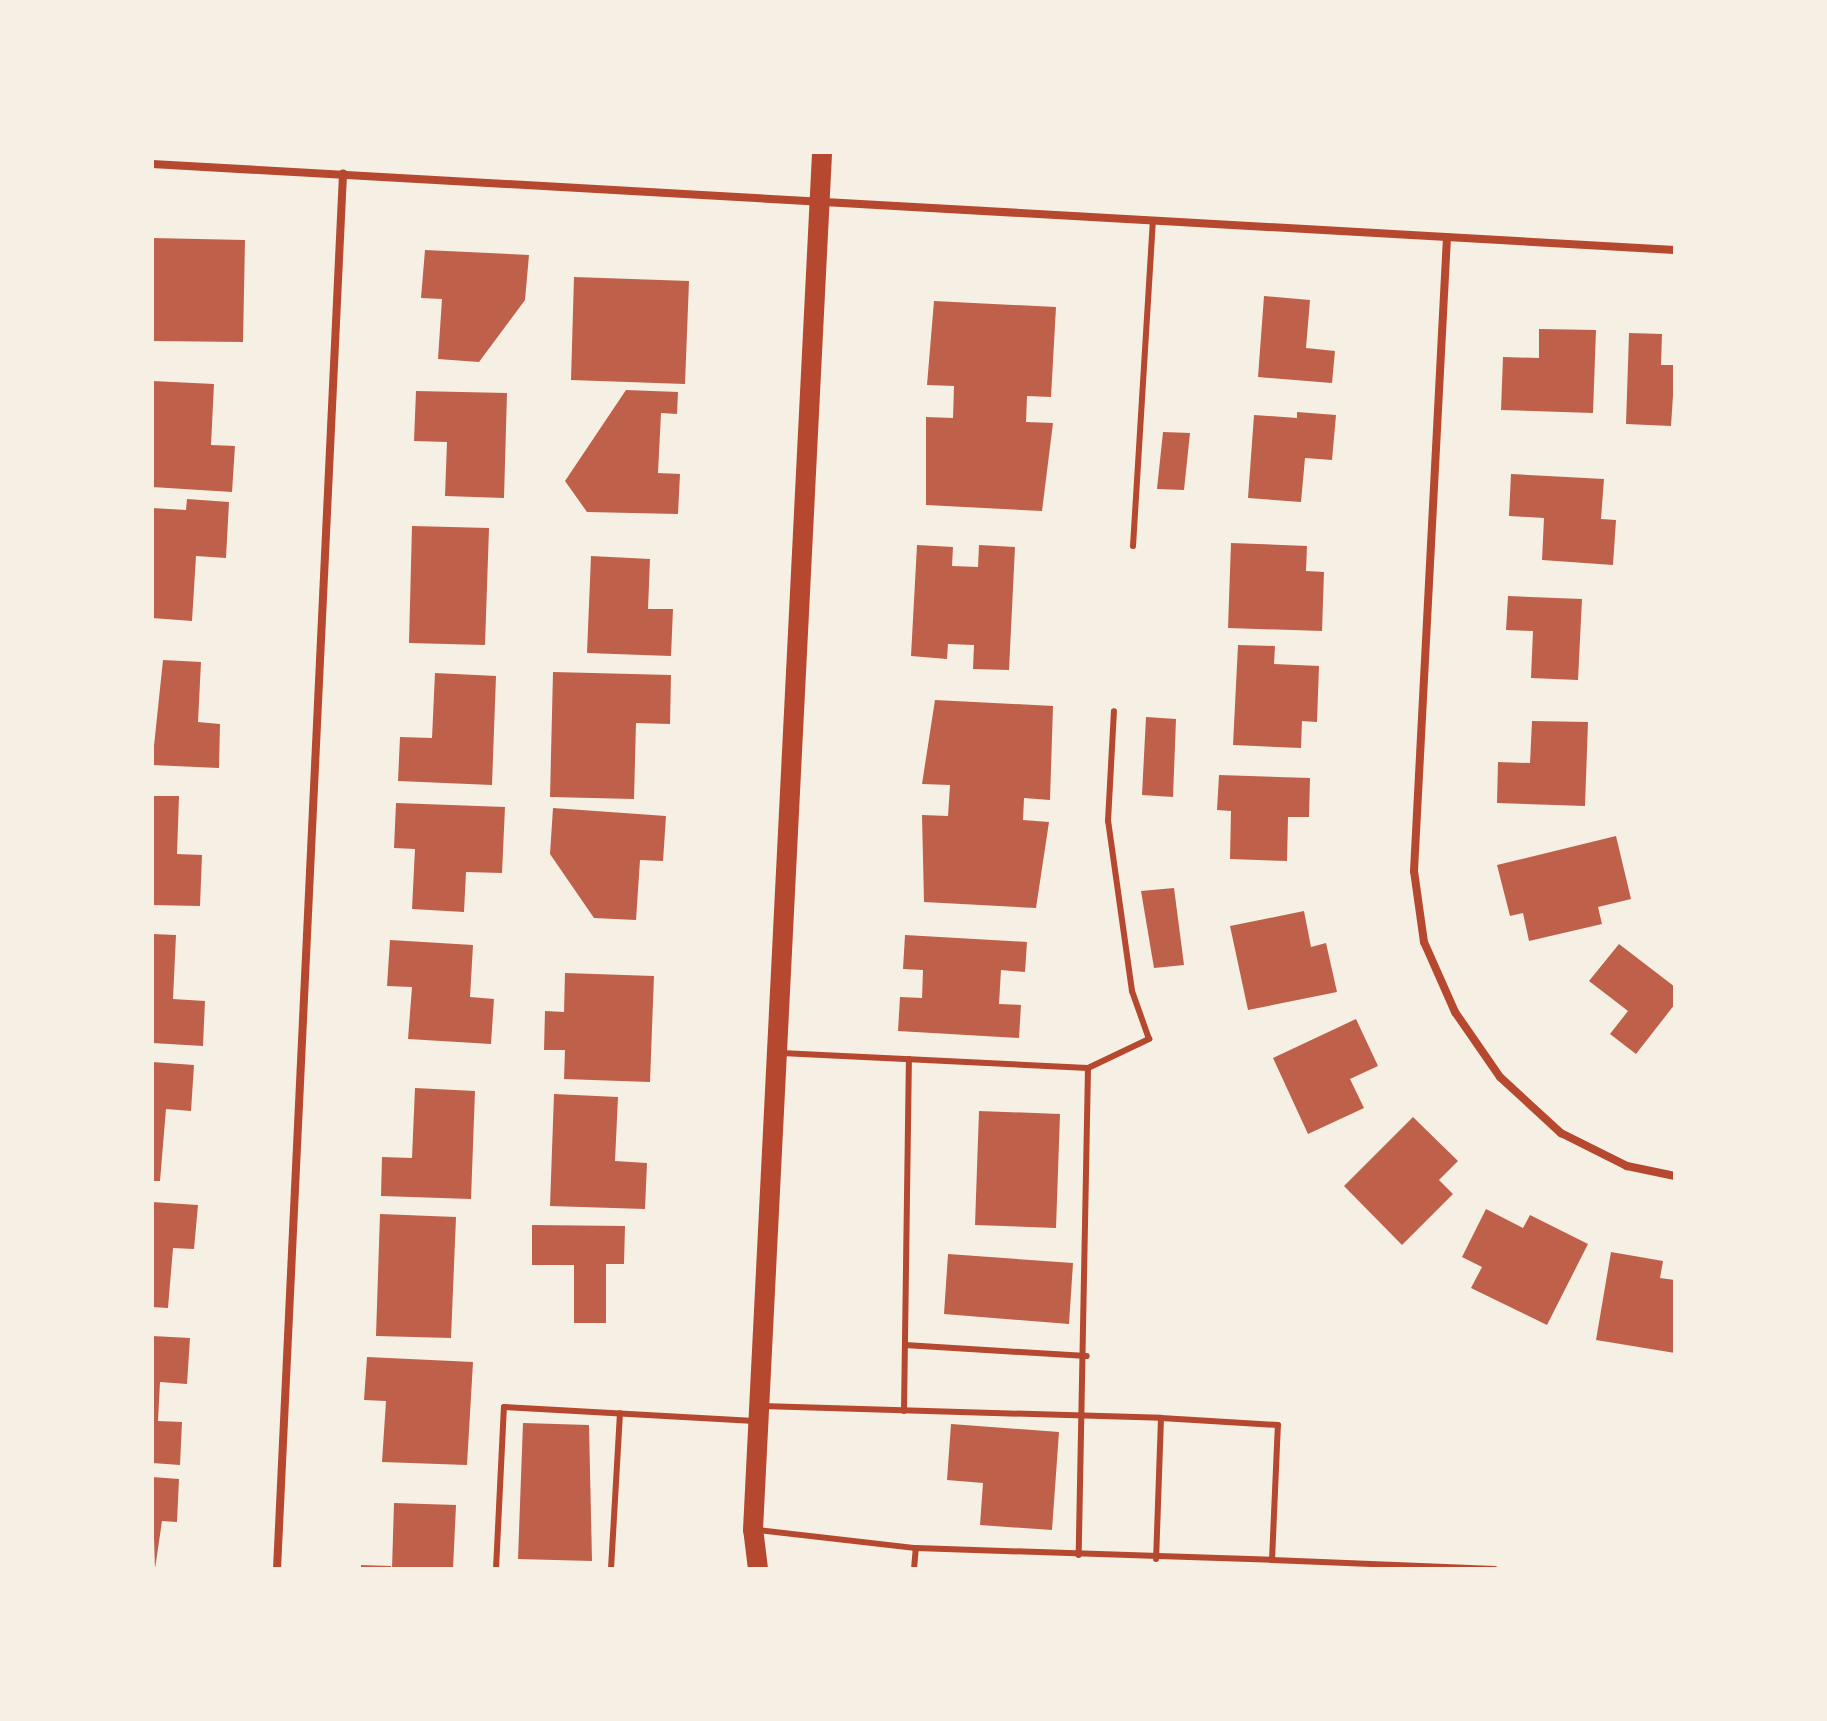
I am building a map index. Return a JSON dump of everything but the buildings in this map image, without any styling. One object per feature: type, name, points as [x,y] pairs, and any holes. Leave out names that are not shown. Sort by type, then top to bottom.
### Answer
[{"type":"main road","points":[[758,1569],[753,1530],[822,152]]},
{"type":"street","points":[[152,164],[1675,250]]},
{"type":"street","points":[[277,1569],[343,174]]},
{"type":"street","points":[[1447,237],[1414,871],[1424,942],[1455,1012],[1500,1077],[1561,1133],[1627,1166],[1675,1176]]},
{"type":"lane","points":[[1133,546],[1153,221]]},
{"type":"lane","points":[[777,1053],[1088,1068],[1149,1039],[1132,991],[1108,821],[1114,711]]},
{"type":"lane","points":[[904,1411],[909,1059]]},
{"type":"lane","points":[[1079,1555],[1086,1416],[1088,1068]]},
{"type":"lane","points":[[905,1345],[1087,1356]]},
{"type":"lane","points":[[496,1569],[504,1407],[620,1413],[904,1411],[1161,1418],[1278,1425],[1272,1560]]},
{"type":"lane","points":[[611,1569],[620,1413]]},
{"type":"lane","points":[[1156,1559],[1161,1418]]},
{"type":"lane","points":[[753,1530],[916,1548],[1495,1569]]},
{"type":"lane","points":[[914,1569],[916,1548]]}]
